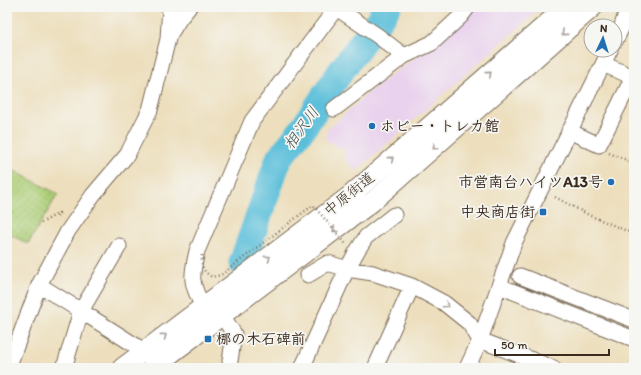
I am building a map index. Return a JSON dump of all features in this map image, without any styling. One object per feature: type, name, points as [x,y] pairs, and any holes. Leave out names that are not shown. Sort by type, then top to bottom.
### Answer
[{"type":"main road","name":"中原街道","points":[[122,368],[352,194],[566,7]]},
{"type":"main road","name":"中原街道","points":[[152,368],[372,202],[593,7]]},
{"type":"street","points":[[8,368],[39,285],[68,231],[93,195],[127,155],[150,110],[168,39],[170,7]]},
{"type":"street","points":[[168,39],[180,18],[189,7]]},
{"type":"street","points":[[203,307],[192,283],[197,251],[252,120],[336,7],[404,56]]},
{"type":"street","points":[[334,109],[404,56],[432,43],[461,16],[468,7]]},
{"type":"street","points":[[623,23],[628,7]]},
{"type":"street","points":[[467,368],[480,340],[514,243],[606,58]]},
{"type":"street","points":[[569,131],[599,145],[632,77],[603,64]]},
{"type":"street","points":[[302,368],[347,269],[366,237],[394,215]]},
{"type":"street","points":[[64,368],[81,311],[120,246]]},
{"type":"street","points":[[308,274],[328,263],[347,269],[373,273],[412,286],[444,303],[470,323],[480,340],[553,368]]},
{"type":"street","points":[[528,298],[527,278],[629,318],[617,332]]},
{"type":"street","points":[[39,285],[144,351]]},
{"type":"street","points":[[375,368],[412,286]]},
{"type":"street","points":[[499,286],[634,339]]},
{"type":"street","points":[[568,313],[574,297]]},
{"type":"street","points":[[222,315],[234,334],[230,361]]},
{"type":"path","points":[[599,145],[601,150],[634,163]]},
{"type":"path","points":[[556,197],[589,215],[634,234]]},
{"type":"path","points":[[202,255],[202,266],[204,271],[212,277],[221,275],[313,205],[346,244]]},
{"type":"shaded area","points":[[473,7],[542,7],[356,171],[344,157],[346,151],[326,140],[327,130],[376,86],[431,46]]},
{"type":"green space","points":[[7,167],[58,194],[28,244],[7,233]]},
{"type":"waterway","name":"相沢川","points":[[242,263],[279,158],[301,131],[341,71],[388,7]]},
{"type":"place","name":"ホビー・トレカ館","points":[[372,126]]},
{"type":"place","name":"市営南台ハイツA13号","points":[[611,182]]},
{"type":"place","name":"中央商店街","points":[[543,212]]},
{"type":"place","name":"梛の木石碑前","points":[[208,339]]}]
